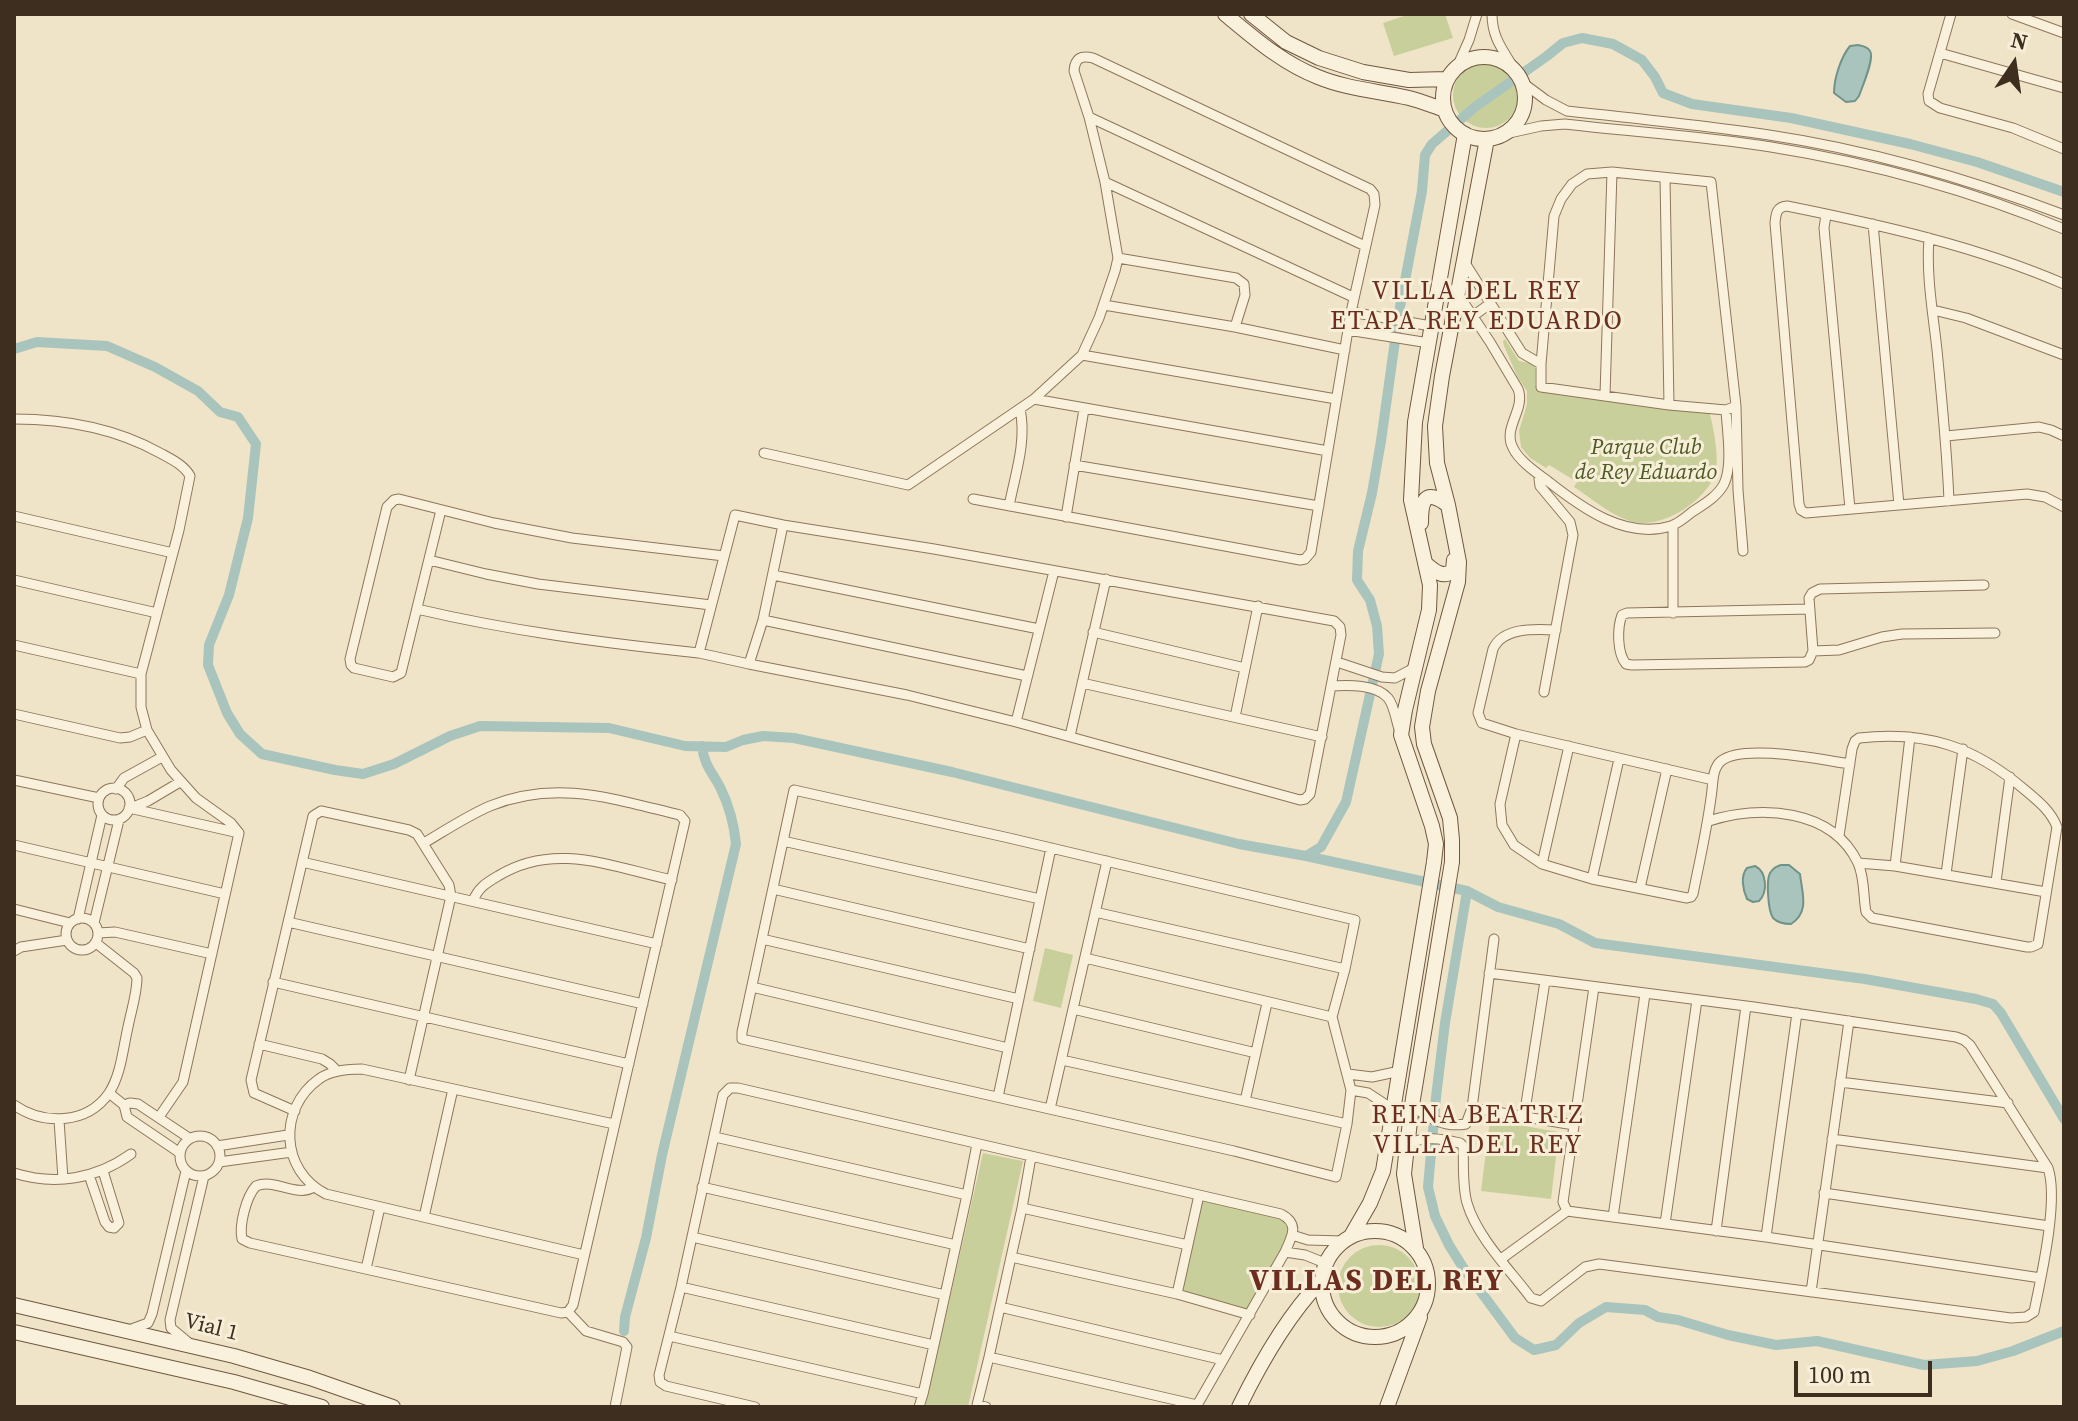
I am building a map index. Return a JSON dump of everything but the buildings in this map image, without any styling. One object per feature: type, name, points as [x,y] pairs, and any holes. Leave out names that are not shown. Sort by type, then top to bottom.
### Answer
[{"type":"street","points":[[1225,14],[1268,50],[1319,78],[1445,110]]},
{"type":"street","points":[[1251,14],[1286,42],[1319,58],[1363,72],[1409,80],[1447,79]]},
{"type":"street","points":[[1477,14],[1469,40],[1457,67],[1447,79],[1443,95],[1445,110],[1453,124],[1465,134],[1487,139],[1541,126],[1565,124],[1770,147],[1902,174],[1979,197],[2064,229]]},
{"type":"street","points":[[1492,14],[1496,40],[1523,83],[1567,111],[1771,135],[1857,152],[1979,185],[2064,215]]},
{"type":"street","points":[[1951,14],[1928,94],[1929,101],[2013,128],[2064,149]]},
{"type":"street","points":[[2012,14],[2064,33]]},
{"type":"street","points":[[1940,53],[2064,88]]},
{"type":"street","points":[[1457,67],[1471,59],[1487,57],[1502,60],[1515,70]]},
{"type":"street","points":[[764,453],[908,485],[1034,399],[1082,355],[1104,305],[1118,258],[1105,182],[1074,71],[1079,58],[1093,58],[1370,189],[1374,194],[1375,205],[1353,297],[1311,552],[1305,559],[973,499]]},
{"type":"street","points":[[1505,134],[1519,120],[1526,102],[1523,83]]},
{"type":"street","points":[[1089,117],[1365,246]]},
{"type":"street","points":[[1401,735],[1429,610],[1430,585],[1411,500],[1415,422],[1465,134]]},
{"type":"street","points":[[1416,1248],[1404,1174],[1412,1105],[1452,862],[1450,818],[1424,744],[1422,727],[1428,691],[1458,582],[1459,562],[1437,463],[1435,426],[1487,139]]},
{"type":"street","points":[[1605,395],[1612,172]]},
{"type":"street","points":[[1736,406],[1726,410],[1669,405],[1541,387],[1554,216],[1572,184],[1587,174],[1612,172],[1711,182],[1736,406],[1743,551]]},
{"type":"street","points":[[1665,178],[1669,405]]},
{"type":"street","points":[[1105,182],[1353,297]]},
{"type":"street","points":[[2064,284],[1929,238],[1783,207],[1777,210],[1775,223],[1799,506],[1806,513],[2034,494],[2064,507]]},
{"type":"street","points":[[1826,215],[1824,228],[1850,509]]},
{"type":"street","points":[[1873,224],[1899,505]]},
{"type":"street","points":[[1929,238],[1949,501]]},
{"type":"street","points":[[1118,258],[1236,278],[1244,284],[1245,295],[1235,327]]},
{"type":"street","points":[[1465,263],[1522,353],[1541,364]]},
{"type":"street","points":[[1458,294],[1521,397],[1511,429],[1513,450],[1576,504],[1614,523],[1646,529],[1673,525],[1714,498],[1728,470],[1726,410]]},
{"type":"street","points":[[1473,316],[1491,303]]},
{"type":"street","points":[[1104,305],[1235,327],[1345,350]]},
{"type":"street","points":[[1933,310],[1966,318],[2064,355]]},
{"type":"street","points":[[1351,312],[1431,326]]},
{"type":"street","points":[[1378,334],[1381,318]]},
{"type":"street","points":[[1490,342],[1508,329]]},
{"type":"street","points":[[1348,330],[1429,343]]},
{"type":"street","points":[[1082,355],[1336,399]]},
{"type":"street","points":[[1034,399],[1328,451]]},
{"type":"street","points":[[1009,506],[1022,438],[1020,409]]},
{"type":"street","points":[[1066,517],[1084,409]]},
{"type":"street","points":[[14,419],[67,422],[103,429],[153,449],[186,470],[190,479],[141,674],[140,696],[147,730],[180,782],[239,833]]},
{"type":"street","points":[[1946,436],[2039,427],[2064,436]]},
{"type":"street","points":[[1074,465],[1319,506]]},
{"type":"street","points":[[1541,476],[1540,486],[1570,522],[1573,535],[1544,692]]},
{"type":"street","points":[[1421,546],[1422,503],[1430,496],[1448,505]]},
{"type":"street","points":[[441,510],[399,675],[390,677],[356,668],[351,665],[350,659],[389,503],[394,500],[399,499],[494,523],[572,538],[724,556]]},
{"type":"street","points":[[417,609],[516,631],[699,653],[907,695],[1070,736],[1300,800],[1310,794],[1341,635],[1340,627],[1334,621],[735,515],[699,653]]},
{"type":"street","points":[[14,516],[173,553]]},
{"type":"street","points":[[749,664],[763,620],[783,525]]},
{"type":"street","points":[[1673,525],[1673,613]]},
{"type":"street","points":[[1425,563],[1439,574],[1451,573],[1454,565],[1454,532]]},
{"type":"street","points":[[429,560],[538,584],[711,605]]},
{"type":"street","points":[[1016,722],[1054,571]]},
{"type":"street","points":[[773,575],[1039,629]]},
{"type":"street","points":[[1070,736],[1106,579]]},
{"type":"street","points":[[14,580],[157,613]]},
{"type":"street","points":[[1810,609],[1627,613],[1622,615],[1619,623],[1620,657],[1632,665],[1805,662],[1813,651],[1810,609],[1809,598],[1820,589],[1984,585]]},
{"type":"street","points":[[1235,717],[1258,606]]},
{"type":"street","points":[[763,620],[1027,676]]},
{"type":"street","points":[[1556,630],[1536,629],[1505,635],[1498,640],[1493,649],[1478,717],[1485,725],[1713,780]]},
{"type":"street","points":[[1093,632],[1245,668]]},
{"type":"street","points":[[1813,651],[1839,650],[1902,634],[1995,633]]},
{"type":"street","points":[[14,645],[141,674]]},
{"type":"street","points":[[1337,662],[1382,677],[1395,678],[1416,667]]},
{"type":"street","points":[[1082,683],[1322,737]]},
{"type":"street","points":[[1331,686],[1356,686],[1378,692],[1389,699],[1436,844],[1383,1171],[1370,1203],[1325,1263],[1321,1281],[1324,1300],[1332,1316],[1346,1328],[1363,1336],[1381,1337],[1399,1332],[1414,1322],[1424,1307]]},
{"type":"street","points":[[14,714],[120,738],[147,730]]},
{"type":"street","points":[[1516,734],[1500,804],[1502,825],[1514,845],[1542,864],[1592,879],[1691,897],[1709,821],[1713,780],[1721,761],[1734,756],[1778,752],[1850,764]]},
{"type":"street","points":[[1895,866],[1910,737]]},
{"type":"street","points":[[1709,821],[1750,813],[1800,816],[1839,836],[1858,863],[1863,878],[1866,912],[1872,918],[2027,947],[2039,941],[2057,827],[2044,806],[1985,760],[1963,749],[1925,738],[1859,738],[1855,741],[1850,764],[1839,836]]},
{"type":"street","points":[[1542,864],[1569,746]]},
{"type":"street","points":[[1946,874],[1963,749]]},
{"type":"street","points":[[116,789],[124,778],[162,757]]},
{"type":"street","points":[[1592,879],[1619,759]]},
{"type":"street","points":[[1640,888],[1667,769]]},
{"type":"street","points":[[1996,882],[2010,777]]},
{"type":"street","points":[[14,780],[99,798]]},
{"type":"street","points":[[129,808],[180,782]]},
{"type":"street","points":[[102,815],[74,921],[66,934],[67,940],[81,950],[87,950],[96,933],[119,820],[127,813],[130,803],[126,794],[116,789],[106,790],[99,798],[98,807],[107,819],[119,820]]},
{"type":"street","points":[[794,790],[1051,848],[1355,920],[1332,1017],[1351,1090],[1336,1177],[744,1040],[741,1034],[794,790]]},
{"type":"street","points":[[314,1187],[305,1191],[270,1183],[256,1186],[250,1195],[241,1231],[242,1239],[561,1313],[568,1312],[573,1305],[685,826],[682,816],[595,794],[557,792],[513,798],[474,813],[424,843]]},
{"type":"street","points":[[129,808],[239,833]]},
{"type":"street","points":[[295,1111],[254,1093],[251,1080],[313,816],[321,811],[420,836],[449,885],[451,896],[409,1080]]},
{"type":"street","points":[[159,1117],[183,1082],[239,833]]},
{"type":"street","points":[[783,841],[1040,899]]},
{"type":"street","points":[[14,845],[225,894]]},
{"type":"street","points":[[998,1097],[1051,848]]},
{"type":"street","points":[[473,901],[479,889],[509,869],[527,862],[553,858],[579,859],[672,880]]},
{"type":"street","points":[[1050,1109],[1107,861]]},
{"type":"street","points":[[302,862],[657,944]]},
{"type":"street","points":[[1858,863],[1895,866],[2046,892]]},
{"type":"street","points":[[773,889],[1030,949]]},
{"type":"street","points":[[14,909],[74,921],[87,919],[96,933],[134,973],[138,982],[118,1069],[109,1093],[101,1102],[72,1118],[59,1120],[35,1117],[14,1105]]},
{"type":"street","points":[[1095,912],[1345,969]]},
{"type":"street","points":[[288,922],[643,1004]]},
{"type":"street","points":[[96,933],[115,932],[212,954]]},
{"type":"street","points":[[762,939],[1019,999]]},
{"type":"street","points":[[1412,1105],[1426,1117],[1452,1125],[1466,1124],[1472,1108],[1494,939]]},
{"type":"street","points":[[14,951],[21,947],[67,940]]},
{"type":"street","points":[[1085,958],[1332,1017]]},
{"type":"street","points":[[1407,1145],[1430,1138],[1463,1146],[1467,1202],[1479,1230],[1536,1301],[1541,1301],[1585,1267],[1599,1264],[2011,1318],[2026,1317],[2034,1312],[2049,1226],[2052,1179],[2008,1103],[1964,1040],[1797,1013],[1489,973]]},
{"type":"street","points":[[1524,1117],[1545,981]]},
{"type":"street","points":[[273,982],[629,1064]]},
{"type":"street","points":[[752,987],[1008,1048]]},
{"type":"street","points":[[1567,1211],[1563,1202],[1594,987]]},
{"type":"street","points":[[1613,1217],[1645,994]]},
{"type":"street","points":[[1665,1224],[1697,1000]]},
{"type":"street","points":[[1245,1101],[1267,1003]]},
{"type":"street","points":[[1716,1231],[1746,1006]]},
{"type":"street","points":[[1073,1009],[1256,1053]]},
{"type":"street","points":[[1766,1237],[1797,1013]]},
{"type":"street","points":[[1811,1292],[1849,1021]]},
{"type":"street","points":[[259,1044],[322,1059],[337,1071]]},
{"type":"street","points":[[1062,1060],[1347,1124]]},
{"type":"street","points":[[584,1255],[326,1194],[301,1174],[288,1135],[295,1111],[314,1083],[337,1071],[362,1069],[614,1124]]},
{"type":"street","points":[[1348,1074],[1372,1077],[1400,1071]]},
{"type":"street","points":[[1840,1082],[2008,1103]]},
{"type":"street","points":[[755,1407],[666,1386],[660,1382],[659,1375],[723,1095],[730,1088],[1281,1214],[1293,1225],[1285,1252],[1197,1406],[989,1357]]},
{"type":"street","points":[[424,1217],[453,1089]]},
{"type":"street","points":[[1351,1090],[1368,1093],[1394,1110]]},
{"type":"street","points":[[109,1093],[124,1105],[127,1117],[180,1153]]},
{"type":"street","points":[[124,1105],[138,1104],[189,1138],[206,1137],[217,1146],[219,1162],[204,1176],[192,1175],[182,1166],[180,1153],[189,1138]]},
{"type":"street","points":[[1472,1108],[1574,1125]]},
{"type":"street","points":[[59,1120],[63,1179]]},
{"type":"street","points":[[217,1146],[288,1135]]},
{"type":"street","points":[[715,1137],[967,1195]]},
{"type":"street","points":[[1832,1139],[2048,1168]]},
{"type":"street","points":[[919,1407],[977,1144]]},
{"type":"street","points":[[219,1162],[292,1152]]},
{"type":"street","points":[[14,1173],[32,1178],[63,1179],[89,1175],[103,1171],[131,1154]]},
{"type":"street","points":[[980,1406],[1031,1157]]},
{"type":"street","points":[[89,1175],[105,1222],[114,1228],[119,1223],[118,1215],[103,1171]]},
{"type":"street","points":[[127,1330],[148,1323],[152,1314],[186,1171]]},
{"type":"street","points":[[192,1345],[171,1328],[170,1320],[204,1176]]},
{"type":"street","points":[[702,1187],[956,1245]]},
{"type":"street","points":[[1824,1193],[2049,1226]]},
{"type":"street","points":[[1177,1294],[1199,1195]]},
{"type":"street","points":[[366,1269],[380,1207]]},
{"type":"street","points":[[1022,1208],[1188,1245]]},
{"type":"street","points":[[1501,1259],[1567,1211],[2041,1278]]},
{"type":"street","points":[[1292,1235],[1308,1240],[1346,1239],[1368,1231],[1385,1231],[1402,1237],[1416,1248],[1424,1261],[1429,1276],[1429,1292],[1387,1407]]},
{"type":"street","points":[[692,1237],[945,1295]]},
{"type":"street","points":[[1285,1252],[1305,1255],[1325,1263]]},
{"type":"street","points":[[1011,1257],[1177,1294],[1250,1315]]},
{"type":"street","points":[[1239,1407],[1290,1321],[1321,1281]]},
{"type":"street","points":[[681,1287],[934,1345]]},
{"type":"street","points":[[20,1307],[17,1332],[234,1382],[322,1407]]},
{"type":"street","name":"Vial 1","points":[[20,1307],[192,1345],[310,1378],[393,1407]]},
{"type":"street","points":[[1000,1307],[1223,1360]]},
{"type":"street","points":[[568,1312],[586,1331],[627,1345],[615,1407]]},
{"type":"street","points":[[669,1336],[923,1394]]},
{"type":"green space","points":[[1410,14],[1445,14],[1453,38],[1394,56],[1383,23]]},
{"type":"green space","points":[[1486,62],[1509,72],[1519,95],[1509,118],[1486,128],[1463,118],[1453,95],[1463,72]]},
{"type":"green space","name":"Parque Club de Rey Eduardo","points":[[1505,339],[1519,361],[1535,364],[1535,386],[1709,410],[1717,462],[1708,487],[1677,514],[1639,523],[1613,513],[1574,487],[1577,482],[1549,465],[1546,468],[1530,458],[1521,447],[1519,431],[1527,404],[1527,391],[1504,346]]},
{"type":"green space","points":[[1045,948],[1073,955],[1061,1008],[1033,1001]]},
{"type":"green space","points":[[1490,1120],[1559,1132],[1551,1199],[1481,1191]]},
{"type":"green space","points":[[983,1153],[1023,1161],[968,1407],[925,1407]]},
{"type":"green space","points":[[1199,1195],[1289,1219],[1292,1235],[1250,1315],[1177,1294]]},
{"type":"green space","points":[[1379,1245],[1395,1249],[1408,1257],[1416,1270],[1420,1286],[1416,1302],[1408,1315],[1395,1323],[1379,1327],[1363,1323],[1350,1315],[1342,1302],[1338,1286],[1342,1270],[1350,1257],[1363,1249]]},
{"type":"water","points":[[1858,45],[1870,51],[1870,66],[1859,96],[1855,101],[1846,102],[1834,93],[1835,81],[1850,46]]},
{"type":"water","points":[[1781,865],[1789,865],[1800,874],[1803,908],[1791,924],[1775,920],[1770,909],[1770,873]]},
{"type":"water","points":[[1755,866],[1764,877],[1765,888],[1759,901],[1753,902],[1747,899],[1743,879],[1747,868]]},
{"type":"waterway","points":[[14,349],[37,342],[107,346],[155,367],[198,391],[220,412],[238,417],[256,444],[248,518],[229,595],[209,645],[208,665],[227,713],[240,734],[262,754],[363,774],[394,764],[450,736],[480,726],[609,728],[685,746],[726,747],[763,736],[794,738],[952,772],[1239,844],[1306,856],[1321,847],[1346,802],[1379,654],[1377,626],[1370,600],[1357,580],[1358,551],[1381,441],[1399,312],[1422,191],[1425,155],[1432,144],[1475,107],[1563,43],[1582,38],[1613,44],[1642,60],[1663,93],[1692,104],[1791,118],[1910,144],[1977,162],[2064,192]]},
{"type":"waterway","points":[[624,1331],[662,1155],[736,844],[728,808],[706,763],[702,746]]},
{"type":"waterway","points":[[1306,856],[1467,891],[1498,907],[1559,924],[1595,943],[1865,979],[1993,1004],[2064,1119]]},
{"type":"waterway","points":[[1467,891],[1445,1023],[1428,1187],[1435,1216],[1449,1245],[1515,1338],[1534,1350],[1556,1345],[1579,1323],[1606,1307],[1645,1310],[1658,1317],[1776,1345],[1817,1341],[1924,1365],[1977,1361],[2064,1331]]},
{"type":"district","name":"VILLA DEL REY ETAPA REY EDUARDO","points":[[1477,307]]},
{"type":"district","name":"REINA BEATRIZ VILLA DEL REY","points":[[1478,1131]]},
{"type":"district","name":"VILLAS DEL REY","points":[[1377,1282]]}]
